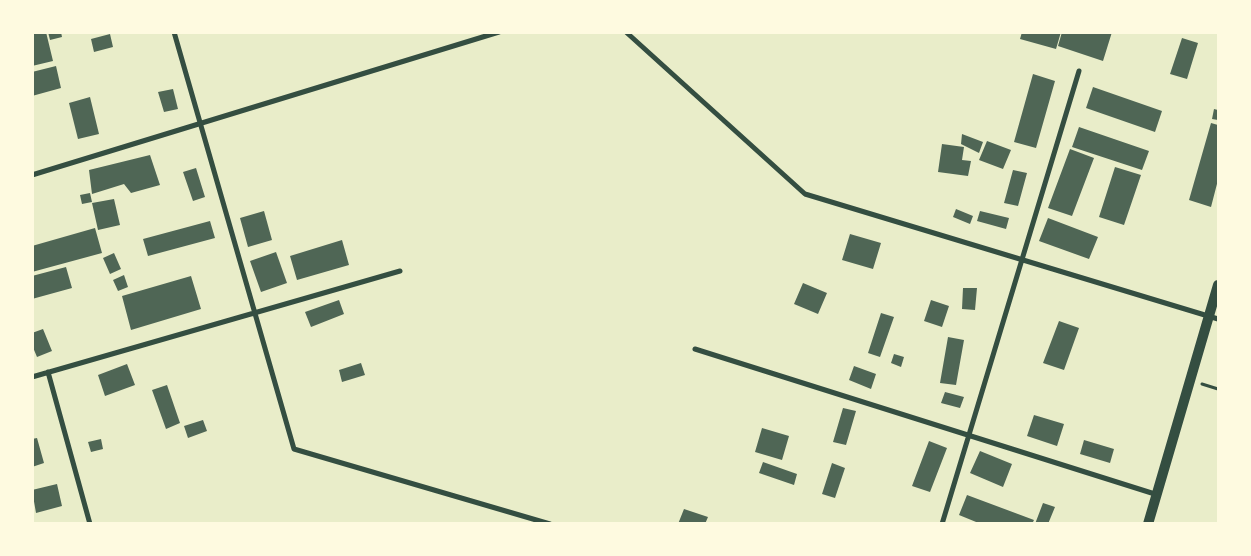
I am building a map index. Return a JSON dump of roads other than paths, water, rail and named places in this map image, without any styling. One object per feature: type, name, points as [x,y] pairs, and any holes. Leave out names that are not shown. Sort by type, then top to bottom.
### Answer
[{"type":"main road","points":[[1148,524],[1214,318],[1218,285]]},
{"type":"street","points":[[174,32],[294,449],[550,524]]},
{"type":"street","points":[[32,176],[499,32]]},
{"type":"street","points":[[626,32],[805,194],[1214,318]]},
{"type":"street","points":[[942,524],[1079,71]]},
{"type":"street","points":[[32,377],[400,271]]},
{"type":"street","points":[[695,348],[1158,496]]},
{"type":"street","points":[[48,372],[90,524]]}]
